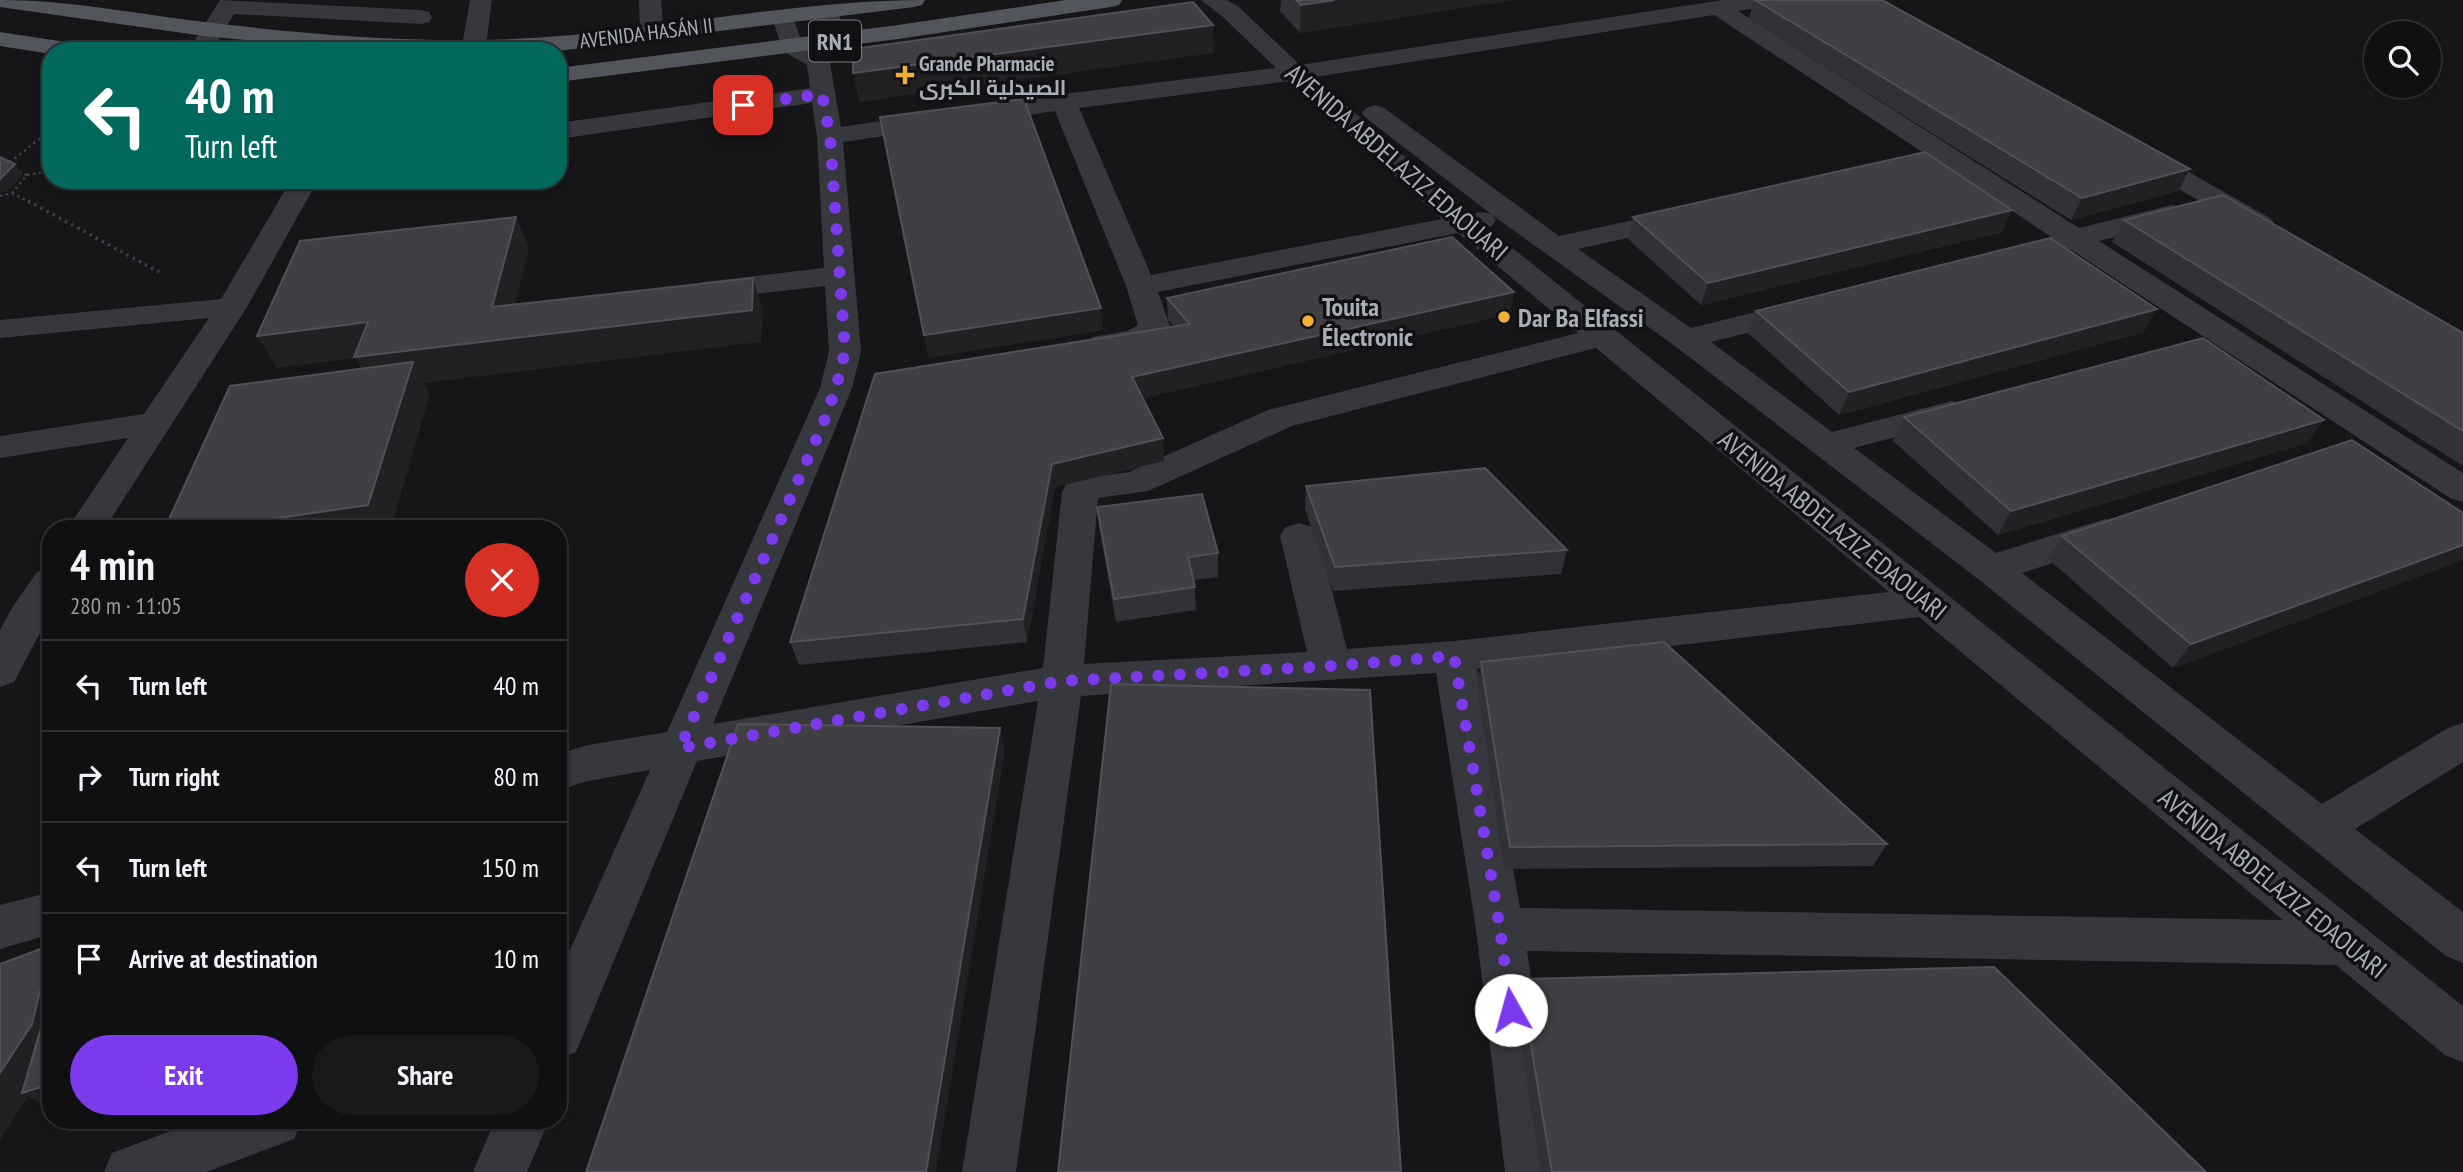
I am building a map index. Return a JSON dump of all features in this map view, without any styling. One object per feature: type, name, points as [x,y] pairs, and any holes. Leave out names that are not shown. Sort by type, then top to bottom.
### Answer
[{"type":"main road","name":"AVENIDA HASÁN II","points":[[0,0],[207,41],[294,42]]},
{"type":"main road","name":"AVENIDA HASÁN II","points":[[567,43],[915,0]]},
{"type":"main road","name":"AVENIDA HASÁN II","points":[[567,75],[817,61],[1111,0]]},
{"type":"main road","points":[[0,39],[42,45]]},
{"type":"street","points":[[475,42],[481,0]]},
{"type":"street","points":[[650,0],[652,33]]},
{"type":"street","name":"AVENIDA ABDELAZIZ EDAOUARI","points":[[1212,0],[1686,339],[1990,569],[2463,941]]},
{"type":"street","name":"AVENIDA ABDELAZIZ EDAOUARI","points":[[1238,0],[1463,223],[2463,1038]]},
{"type":"street","points":[[830,136],[1309,71],[1766,0]]},
{"type":"street","points":[[207,41],[229,4],[421,17]]},
{"type":"street","points":[[1720,9],[2463,490]]},
{"type":"street","points":[[567,1008],[680,748],[850,386],[845,351],[830,136],[817,61],[828,11]]},
{"type":"street","points":[[783,17],[817,61]]},
{"type":"street","points":[[567,129],[817,61]]},
{"type":"street","points":[[1065,102],[1141,286],[1155,329],[1135,339],[1081,348]]},
{"type":"street","points":[[2113,141],[2281,236]]},
{"type":"street","points":[[1914,169],[1954,160]]},
{"type":"street","points":[[91,520],[232,307],[300,189]]},
{"type":"street","points":[[2034,249],[2220,201]]},
{"type":"street","points":[[1141,286],[1511,214]]},
{"type":"street","points":[[1556,244],[1702,214]]},
{"type":"street","points":[[676,295],[840,275]]},
{"type":"street","points":[[1686,339],[1833,301]]},
{"type":"street","points":[[0,329],[232,307]]},
{"type":"street","points":[[989,1172],[1062,681],[1078,531],[1079,496],[1084,488],[1135,483],[1280,418],[1601,337]]},
{"type":"street","points":[[2189,350],[2229,339]]},
{"type":"street","points":[[1825,445],[1987,403]]},
{"type":"street","points":[[0,447],[157,423]]},
{"type":"street","points":[[2346,453],[2385,440]]},
{"type":"street","points":[[1990,569],[2135,522]]},
{"type":"street","points":[[1299,536],[1331,666]]},
{"type":"street","points":[[0,671],[13,621],[42,591]]},
{"type":"street","points":[[567,769],[587,763],[1062,681],[1331,666],[1454,656],[1927,602]]},
{"type":"street","points":[[1454,656],[1500,929],[1532,1172]]},
{"type":"street","points":[[2320,828],[2463,740]]},
{"type":"street","points":[[0,927],[42,915]]},
{"type":"street","points":[[1500,929],[2347,943]]},
{"type":"street","points":[[131,1172],[250,1129]]},
{"type":"street","points":[[500,1172],[518,1129]]},
{"type":"path","points":[[2,167],[42,137]]},
{"type":"path","points":[[2,167],[27,175],[42,172]]},
{"type":"path","points":[[0,196],[12,193],[27,175]]},
{"type":"path","points":[[12,193],[159,271]]},
{"type":"building","points":[[1296,0],[1335,0],[1301,5]]},
{"type":"building","points":[[1755,0],[1882,0],[2190,169],[2082,198]]},
{"type":"building","points":[[1193,2],[1213,25],[853,73],[853,49]]},
{"type":"building","points":[[1024,99],[1101,308],[924,335],[880,117]]},
{"type":"building","points":[[1925,152],[2012,210],[1708,283],[1633,217]]},
{"type":"building","points":[[0,157],[15,164],[0,179]]},
{"type":"building","points":[[2223,195],[2463,333],[2463,431],[2124,220]]},
{"type":"building","points":[[516,217],[492,307],[753,278],[752,310],[354,357],[368,322],[257,336],[300,241]]},
{"type":"building","points":[[1452,237],[1514,292],[1132,377],[1163,438],[1052,464],[1023,619],[790,642],[875,374],[1190,324],[1167,298]]},
{"type":"building","points":[[2050,238],[2157,309],[1849,392],[1756,311]]},
{"type":"building","points":[[2203,338],[2324,420],[2011,511],[1904,417]]},
{"type":"building","points":[[413,362],[368,505],[264,520],[169,520],[230,386]]},
{"type":"building","points":[[2352,440],[2463,513],[2463,545],[2191,644],[2062,536]]},
{"type":"building","points":[[1485,468],[1567,550],[1335,567],[1306,486]]},
{"type":"building","points":[[1202,494],[1218,553],[1188,557],[1195,587],[1114,599],[1097,507]]},
{"type":"building","points":[[1664,642],[1887,844],[1510,847],[1481,662]]},
{"type":"building","points":[[1111,684],[1370,690],[1401,1172],[1058,1172]]},
{"type":"building","points":[[738,724],[1000,728],[926,1172],[586,1172]]},
{"type":"building","points":[[42,948],[42,982],[32,1024],[0,1073],[0,964]]},
{"type":"building","points":[[1994,967],[2206,1172],[1552,1172],[1520,979]]},
{"type":"building","points":[[42,1025],[42,1087],[22,1093]]},
{"type":"place","name":"Grande Pharmacie الصيدلية الكبرى","points":[[905,75]]},
{"type":"place","name":"Dar Ba Elfassi","points":[[1504,317]]},
{"type":"place","name":"Touita Électronic","points":[[1308,321]]},
{"type":"route","points":[[743,105],[822,94],[830,136],[845,351],[823,424],[680,748],[1062,681],[1331,666],[1454,656],[1511,1010]]}]
